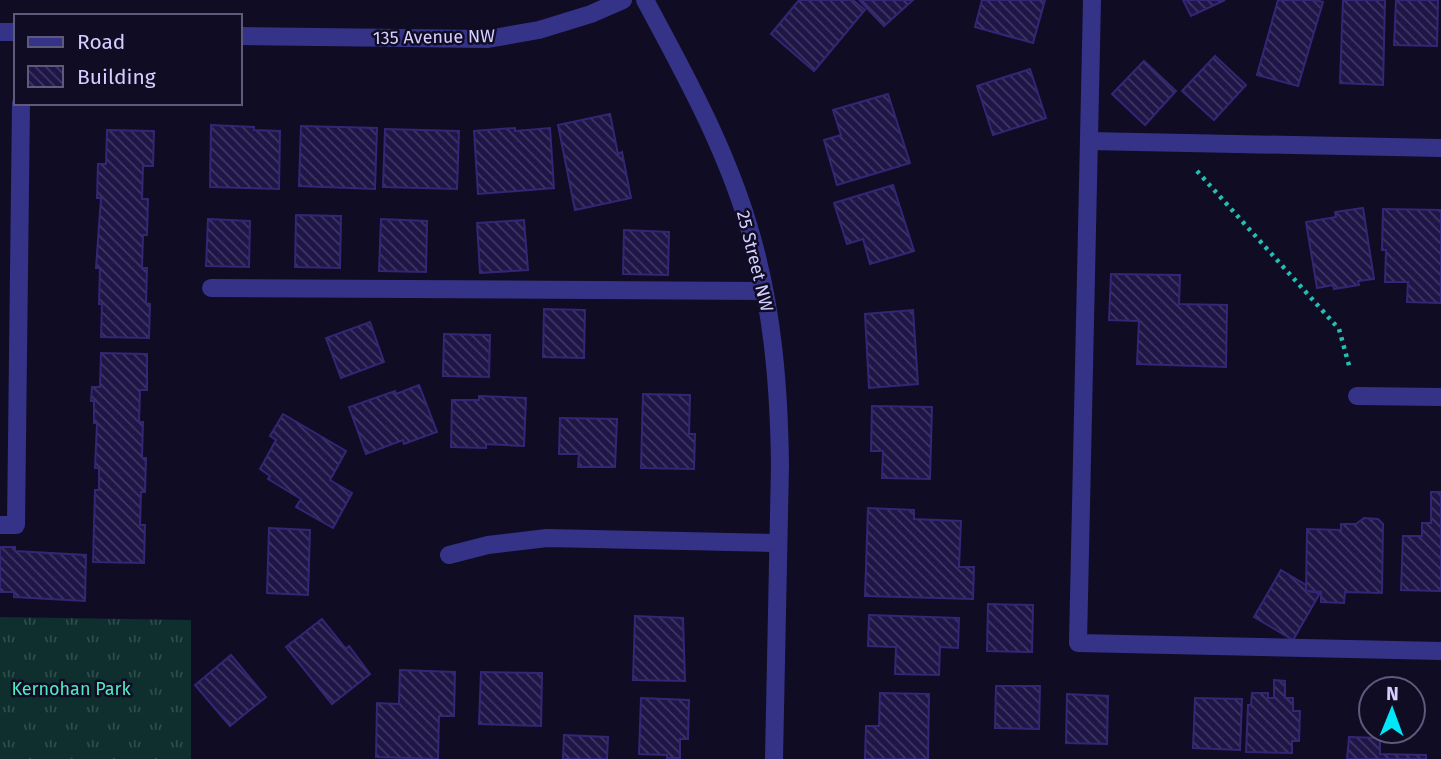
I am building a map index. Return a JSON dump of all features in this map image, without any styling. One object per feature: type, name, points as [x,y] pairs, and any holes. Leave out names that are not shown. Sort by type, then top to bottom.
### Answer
[{"type":"street","name":"135 Avenue NW","points":[[242,36],[488,39],[539,30],[591,14],[624,0]]},
{"type":"street","name":"25 Street NW","points":[[645,0],[712,131],[752,237],[772,337],[779,420],[774,759]]},
{"type":"street","points":[[1092,0],[1078,643],[1441,651]]},
{"type":"street","points":[[0,526],[16,525],[21,105]]},
{"type":"street","points":[[1089,141],[1441,148]]},
{"type":"street","points":[[211,288],[764,291]]},
{"type":"street","points":[[1357,396],[1441,397]]},
{"type":"street","points":[[449,555],[488,545],[547,538],[778,543]]},
{"type":"path","points":[[1171,142],[1339,329],[1357,396]]},
{"type":"green space","name":"Kernohan Park","points":[[0,617],[191,620],[191,759],[0,759]]},
{"type":"building","points":[[799,0],[853,0],[865,10],[814,71],[771,34]]},
{"type":"building","points":[[859,0],[913,0],[884,26]]},
{"type":"building","points":[[982,0],[1045,0],[1033,43],[975,27]]},
{"type":"building","points":[[1183,0],[1225,0],[1191,16]]},
{"type":"building","points":[[1278,0],[1323,2],[1298,86],[1257,75]]},
{"type":"building","points":[[1343,0],[1385,0],[1383,85],[1340,83]]},
{"type":"building","points":[[1396,0],[1438,0],[1437,46],[1394,45]]},
{"type":"building","points":[[1215,56],[1246,85],[1214,120],[1182,91]]},
{"type":"building","points":[[1144,61],[1176,91],[1145,125],[1112,94]]},
{"type":"building","points":[[1030,69],[1046,118],[993,135],[977,86]]},
{"type":"building","points":[[888,94],[910,163],[837,185],[824,140],[841,135],[833,110]]},
{"type":"building","points":[[610,114],[618,154],[622,152],[631,198],[575,210],[558,125]]},
{"type":"building","points":[[211,125],[280,131],[279,189],[210,187]]},
{"type":"building","points":[[301,126],[377,128],[375,189],[299,186]]},
{"type":"building","points":[[515,128],[515,131],[550,128],[554,188],[478,194],[474,131]]},
{"type":"building","points":[[385,129],[459,131],[457,189],[383,187]]},
{"type":"building","points":[[107,130],[154,131],[153,166],[143,166],[142,199],[148,199],[147,235],[143,235],[142,268],[147,268],[149,338],[101,337],[100,268],[96,268],[101,198],[97,198],[98,164],[106,164]]},
{"type":"building","points":[[893,185],[914,251],[870,264],[863,239],[847,244],[834,203]]},
{"type":"building","points":[[1363,208],[1374,279],[1358,281],[1359,285],[1334,289],[1333,285],[1317,288],[1306,222],[1336,217],[1335,212]]},
{"type":"building","points":[[1383,209],[1441,210],[1441,303],[1407,302],[1408,282],[1385,282],[1386,250],[1382,250]]},
{"type":"building","points":[[296,215],[341,216],[340,268],[295,267]]},
{"type":"building","points":[[208,219],[250,221],[249,267],[206,266]]},
{"type":"building","points":[[381,219],[427,221],[426,272],[379,271]]},
{"type":"building","points":[[524,220],[528,270],[480,273],[477,223]]},
{"type":"building","points":[[624,230],[669,232],[668,275],[623,274]]},
{"type":"building","points":[[1111,274],[1180,275],[1179,304],[1227,305],[1226,367],[1137,364],[1139,321],[1109,320]]},
{"type":"building","points":[[544,309],[585,310],[584,358],[543,357]]},
{"type":"building","points":[[913,310],[918,384],[869,388],[865,314]]},
{"type":"building","points":[[370,322],[384,362],[341,378],[326,338]]},
{"type":"building","points":[[444,334],[490,335],[489,377],[443,376]]},
{"type":"building","points":[[101,353],[147,354],[147,390],[140,390],[139,422],[143,422],[142,458],[146,458],[140,525],[145,525],[144,563],[93,562],[95,490],[99,490],[99,468],[95,468],[97,423],[94,423],[94,401],[91,401],[92,387],[100,387]]},
{"type":"building","points":[[419,385],[437,432],[404,444],[403,440],[366,454],[349,407]]},
{"type":"building","points":[[643,394],[690,395],[689,434],[695,434],[694,469],[641,468]]},
{"type":"building","points":[[479,396],[526,398],[524,446],[486,444],[486,448],[451,447],[452,400],[479,400]]},
{"type":"building","points":[[872,406],[932,407],[930,479],[882,478],[883,451],[871,451]]},
{"type":"building","points":[[283,414],[346,451],[330,480],[352,493],[333,528],[296,507],[301,499],[268,479],[270,476],[260,469],[276,440],[270,436]]},
{"type":"building","points":[[560,418],[617,419],[615,467],[578,467],[579,454],[559,454]]},
{"type":"building","points":[[1431,492],[1441,492],[1441,591],[1401,590],[1403,536],[1422,536],[1422,523],[1431,523]]},
{"type":"building","points":[[868,508],[914,510],[914,519],[961,521],[959,567],[974,567],[973,599],[865,596]]},
{"type":"building","points":[[1364,518],[1378,519],[1383,524],[1382,593],[1345,592],[1344,603],[1321,602],[1321,592],[1306,591],[1307,529],[1341,530],[1341,524],[1356,524]]},
{"type":"building","points":[[269,528],[310,530],[308,595],[267,593]]},
{"type":"building","points":[[0,547],[15,547],[15,551],[86,555],[85,601],[14,597],[14,592],[0,592]]},
{"type":"building","points":[[1281,570],[1306,585],[1306,591],[1320,593],[1293,640],[1254,617]]},
{"type":"building","points":[[988,604],[1033,605],[1032,652],[987,651]]},
{"type":"building","points":[[869,615],[959,618],[958,648],[940,647],[939,675],[895,674],[896,647],[868,646]]},
{"type":"building","points":[[635,616],[683,618],[685,681],[633,680]]},
{"type":"building","points":[[322,619],[346,649],[349,646],[370,674],[332,704],[286,647]]},
{"type":"building","points":[[231,655],[266,697],[230,726],[195,685]]},
{"type":"building","points":[[400,670],[455,672],[454,716],[439,716],[438,759],[376,757],[377,703],[399,704]]},
{"type":"building","points":[[481,672],[542,673],[541,726],[479,724]]},
{"type":"building","points":[[1274,680],[1285,681],[1285,698],[1293,698],[1293,711],[1300,711],[1299,741],[1292,741],[1292,753],[1246,752],[1248,705],[1251,705],[1252,693],[1268,693],[1268,698],[1274,698]]},
{"type":"building","points":[[996,686],[1040,686],[1039,729],[995,728]]},
{"type":"building","points":[[880,693],[929,694],[928,759],[865,759],[866,726],[879,726]]},
{"type":"building","points":[[1067,694],[1108,696],[1107,744],[1066,743]]},
{"type":"building","points":[[641,698],[689,700],[688,739],[680,739],[680,758],[639,754]]},
{"type":"building","points":[[1195,698],[1242,699],[1240,750],[1193,748]]},
{"type":"building","points":[[564,735],[608,737],[607,759],[563,759]]},
{"type":"building","points":[[1349,737],[1357,737],[1357,745],[1380,745],[1380,754],[1426,755],[1426,759],[1347,759]]}]
